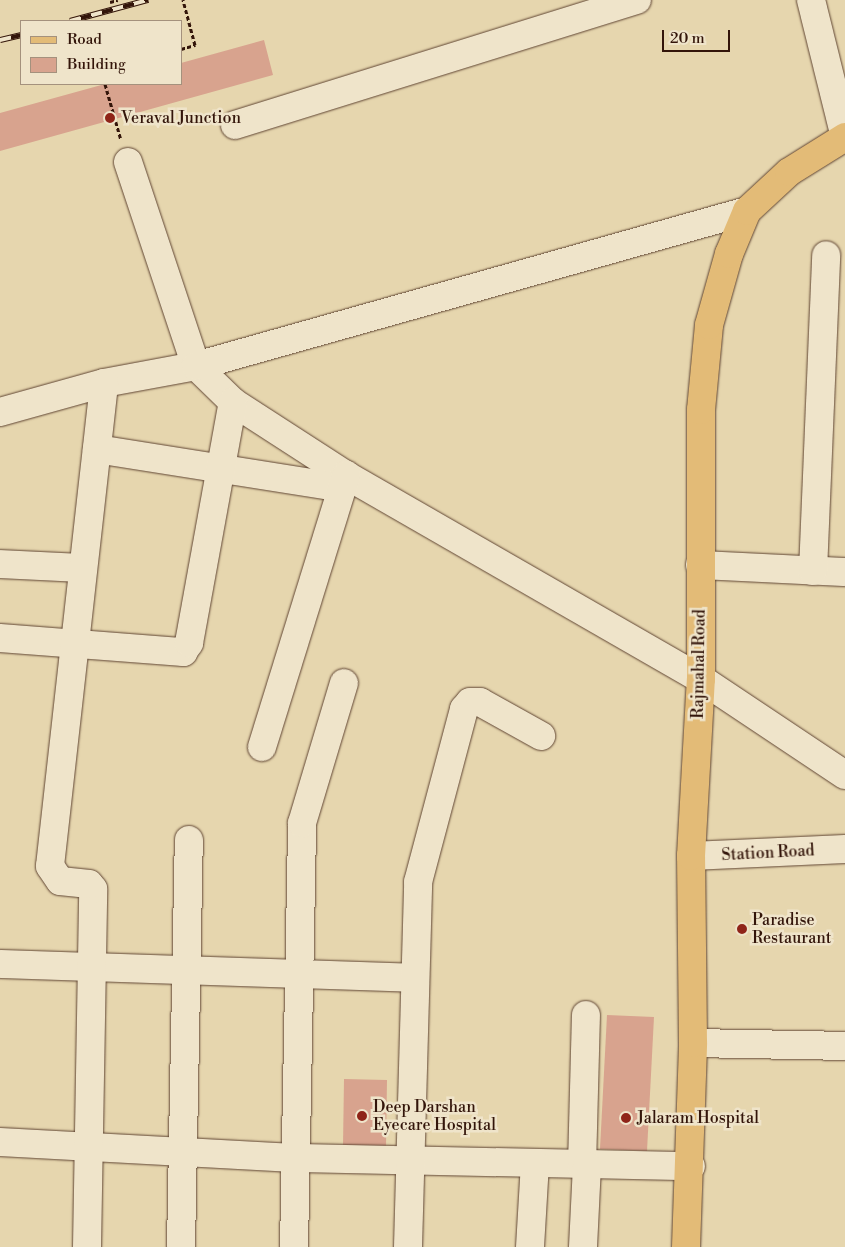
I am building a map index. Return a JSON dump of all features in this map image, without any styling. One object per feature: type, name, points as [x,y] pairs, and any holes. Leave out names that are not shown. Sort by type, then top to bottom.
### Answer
[{"type":"main road","name":"Rajmahal Road","points":[[686,1247],[691,1166],[693,1043],[691,856],[701,679],[701,410],[709,325],[729,254],[747,211],[789,172],[845,137]]},
{"type":"street","points":[[235,125],[637,0]]},
{"type":"street","points":[[811,0],[845,137]]},
{"type":"street","points":[[128,162],[196,366],[233,402],[344,482],[701,679],[845,775]]},
{"type":"street","points":[[0,412],[104,383],[196,366],[747,211]]},
{"type":"street","points":[[813,571],[826,255]]},
{"type":"street","points":[[87,1247],[93,889],[89,884],[60,881],[50,866],[104,383]]},
{"type":"street","points":[[0,638],[183,652],[189,643],[233,402]]},
{"type":"street","points":[[97,448],[221,468],[344,482]]},
{"type":"street","points":[[262,747],[344,482]]},
{"type":"street","points":[[0,564],[83,568]]},
{"type":"street","points":[[700,565],[845,572]]},
{"type":"street","points":[[294,1247],[299,1158],[302,822],[344,683]]},
{"type":"street","points":[[408,1247],[412,1160],[413,978],[418,882],[464,709],[470,702],[480,702],[541,736]]},
{"type":"street","points":[[181,1247],[188,971],[189,840]]},
{"type":"street","name":"Station Road","points":[[691,856],[845,849]]},
{"type":"street","points":[[0,964],[91,970],[300,973],[413,978]]},
{"type":"street","points":[[583,1247],[586,1015]]},
{"type":"street","points":[[693,1043],[845,1046]]},
{"type":"street","points":[[0,1142],[299,1158],[585,1166],[691,1166]]},
{"type":"street","points":[[530,1247],[535,1164]]},
{"type":"path","points":[[110,2],[118,0]]},
{"type":"path","points":[[182,50],[195,46],[183,0]]},
{"type":"path","points":[[105,85],[128,162]]},
{"type":"building","points":[[264,40],[273,75],[0,151],[0,113],[101,85],[182,85],[182,63]]},
{"type":"building","points":[[607,1015],[654,1017],[647,1151],[600,1149]]},
{"type":"building","points":[[344,1079],[387,1080],[386,1147],[343,1146]]},
{"type":"railway","points":[[74,20],[148,0]]},
{"type":"railway","points":[[0,40],[20,35]]},
{"type":"place","name":"Veraval Junction","points":[[110,118]]},
{"type":"place","name":"Paradise Restaurant","points":[[742,929]]},
{"type":"place","name":"Deep Darshan Eyecare Hospital","points":[[362,1116]]},
{"type":"place","name":"Jalaram Hospital","points":[[626,1118]]}]
